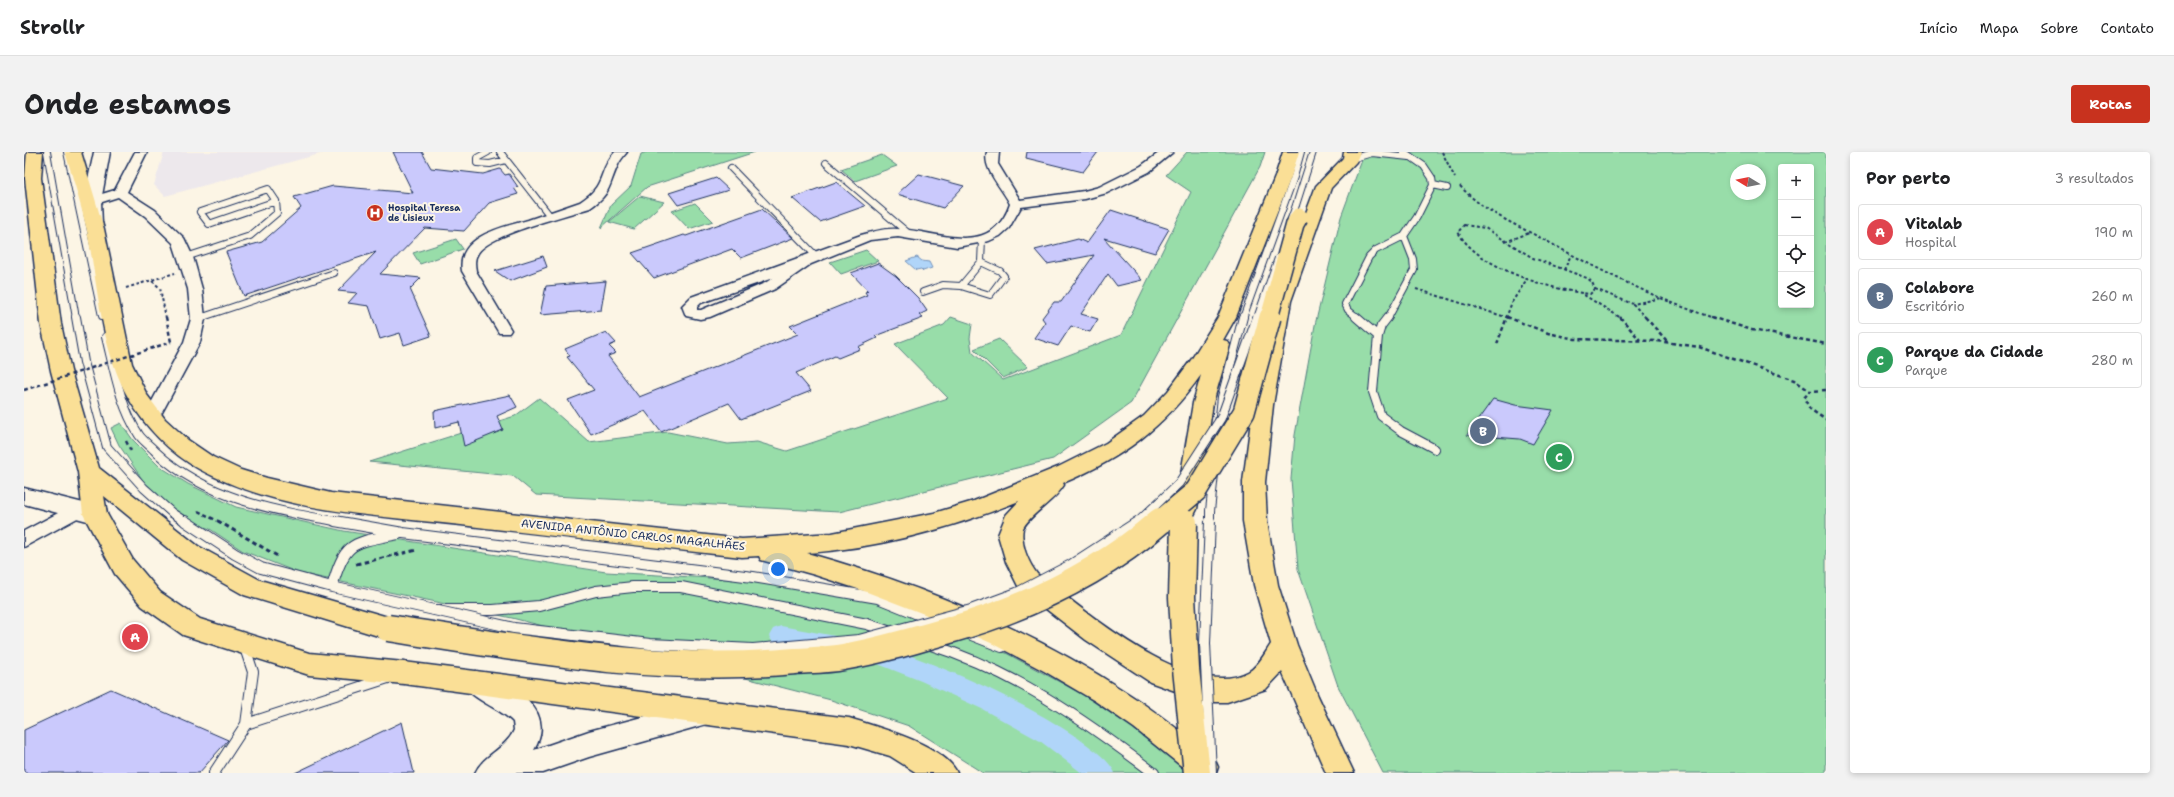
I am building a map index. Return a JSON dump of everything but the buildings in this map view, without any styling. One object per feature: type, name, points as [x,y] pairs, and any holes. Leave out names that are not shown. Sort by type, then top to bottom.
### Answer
[{"type":"main road","points":[[35,152],[29,175],[51,324],[61,371],[89,472],[86,512],[124,567],[151,599],[192,627],[309,664],[404,673],[849,731],[898,746],[943,773]]},
{"type":"main road","name":"AVENIDA ANTÔNIO CARLOS MAGALHÃES","points":[[73,152],[95,229],[122,364],[151,418],[171,439],[197,459],[236,478],[285,492],[330,502],[387,510],[742,548],[832,542],[934,522],[982,507],[1066,473],[1114,448],[1151,421],[1175,396],[1199,364],[1228,317],[1283,177],[1291,152]]},
{"type":"main road","name":"AVENIDA ANTÔNIO CARLOS MAGALHÃES","points":[[95,229],[93,201],[102,152]]},
{"type":"main road","points":[[89,472],[190,553],[253,588],[388,628],[562,654],[673,664],[755,665],[843,657],[919,640],[986,620],[1083,576],[1112,559],[1141,538],[1196,491],[1244,412],[1298,211],[1324,186],[1351,155]]},
{"type":"main road","points":[[1324,186],[1282,301],[1264,397],[1254,482],[1255,521],[1266,585],[1284,645],[1304,697],[1340,773]]},
{"type":"main road","points":[[1197,773],[1186,669],[1182,597],[1184,523],[1203,403],[1228,317]]},
{"type":"main road","points":[[1066,473],[1018,517],[1011,527],[1010,535],[1016,560],[1020,570],[1028,581],[1095,632],[1159,674],[1206,690],[1227,690],[1257,681],[1273,664],[1284,645]]},
{"type":"main road","points":[[24,496],[86,512]]},
{"type":"main road","points":[[742,548],[826,568],[927,604],[987,628],[1049,659],[1106,693],[1156,729],[1211,773]]},
{"type":"main road","points":[[476,683],[510,702],[524,714],[529,726],[526,738],[521,744],[500,766],[489,773]]},
{"type":"main road","points":[[505,773],[589,744],[704,713]]},
{"type":"street","points":[[504,330],[469,271],[466,263],[468,256],[484,240],[494,235],[594,200],[604,189],[611,164],[620,152]]},
{"type":"street","points":[[811,258],[770,286],[720,309],[700,316],[691,313],[689,309],[689,306],[696,300],[811,258],[876,235],[908,234],[938,242],[950,243],[982,239],[1000,230],[1012,216],[1016,204],[1010,191],[992,164],[993,152]]},
{"type":"street","points":[[1016,204],[1085,195],[1103,190],[1144,169],[1167,152]]},
{"type":"street","points":[[93,201],[120,193],[137,155]]},
{"type":"street","points":[[120,193],[150,213],[179,241],[195,289],[198,319],[192,342],[151,418]]},
{"type":"street","points":[[24,540],[86,512]]},
{"type":"lane","points":[[47,152],[84,362],[107,447],[144,488],[172,513],[235,554],[261,568],[332,587],[514,628],[650,644],[753,649],[859,640],[971,610],[1017,593],[1071,565],[1136,524],[1179,484],[1221,418],[1298,211],[1314,152]]},
{"type":"lane","points":[[67,152],[104,326],[121,397],[139,435],[164,459],[198,482],[243,501],[280,512],[403,533],[753,577],[878,598],[1014,653]]},
{"type":"lane","points":[[488,152],[477,158],[477,163],[490,164],[506,160]]},
{"type":"lane","points":[[500,152],[550,216]]},
{"type":"lane","points":[[1211,773],[1205,642],[1210,511],[1222,397],[1242,320],[1294,177],[1301,152]]},
{"type":"lane","points":[[1378,336],[1348,310],[1345,304],[1369,257],[1376,250],[1404,236],[1417,217],[1433,185],[1432,178],[1424,166],[1404,152]]},
{"type":"lane","points":[[1351,155],[1372,153],[1410,157]]},
{"type":"lane","points":[[826,163],[908,234]]},
{"type":"lane","points":[[731,168],[811,258]]},
{"type":"lane","points":[[1433,185],[1447,188]]},
{"type":"lane","points":[[187,263],[250,236],[277,212],[276,201],[268,189],[200,212],[209,224],[276,201]]},
{"type":"lane","points":[[1404,236],[1414,265],[1406,286],[1392,312],[1381,326],[1378,336],[1373,392],[1377,409],[1381,416],[1401,431],[1435,449]]},
{"type":"lane","points":[[961,286],[981,262],[982,239]]},
{"type":"lane","points":[[923,292],[943,285],[961,286],[990,295],[1004,276],[1000,271],[981,262]]},
{"type":"lane","points":[[198,319],[334,273]]},
{"type":"lane","points":[[332,587],[337,567],[345,551],[365,541],[403,533]]},
{"type":"lane","points":[[434,610],[493,610],[539,606],[596,591],[633,587],[681,587],[867,624],[960,654],[1046,696],[1094,727],[1154,773]]},
{"type":"lane","points":[[214,773],[236,742],[246,724],[253,672],[244,644]]},
{"type":"lane","points":[[246,724],[404,673]]},
{"type":"lane","points":[[1054,674],[1082,688],[1155,736],[1197,773]]},
{"type":"path","points":[[1442,152],[1457,183],[1464,192],[1482,207],[1571,255],[1663,298],[1728,323],[1826,344]]},
{"type":"path","points":[[1595,289],[1590,294],[1584,294],[1564,291],[1527,279],[1479,254],[1461,240],[1458,232],[1464,225],[1485,228],[1504,242],[1533,258],[1587,278],[1592,282],[1595,289],[1633,304],[1668,342]]},
{"type":"path","points":[[1504,242],[1529,233]]},
{"type":"path","points":[[1564,270],[1571,255]]},
{"type":"path","points":[[108,294],[151,280],[187,263]]},
{"type":"path","points":[[1497,344],[1512,302],[1527,279]]},
{"type":"path","points":[[24,390],[170,342],[160,288],[151,280]]},
{"type":"path","points":[[1406,286],[1506,317],[1543,332],[1564,338],[1588,341],[1640,340],[1668,342],[1722,352],[1764,370],[1800,381],[1810,391]]},
{"type":"path","points":[[1584,294],[1621,318],[1640,340]]},
{"type":"path","points":[[1633,304],[1663,298]]},
{"type":"path","points":[[1826,390],[1810,391],[1805,394],[1805,404],[1826,420]]},
{"type":"shaded area","points":[[164,152],[327,152],[165,196],[154,185]]},
{"type":"green space","points":[[647,152],[755,152],[647,187],[601,228],[611,205],[631,186],[641,154]]},
{"type":"green space","points":[[1187,152],[1265,152],[1260,167],[1131,403],[1053,459],[839,512],[536,495],[513,476],[369,462],[515,416],[539,398],[589,442],[668,432],[728,444],[757,442],[787,451],[948,398],[895,344],[944,325],[951,317],[972,324],[970,338],[972,352],[1003,380],[1121,335],[1191,192],[1166,175]]},
{"type":"green space","points":[[1365,152],[1826,152],[1826,773],[1383,773],[1338,686],[1298,569],[1291,479],[1295,435],[1315,325],[1341,217]]},
{"type":"green space","points":[[882,155],[897,166],[855,181],[841,169]]},
{"type":"green space","points":[[640,196],[664,202],[634,229],[609,222]]},
{"type":"green space","points":[[695,203],[713,221],[689,229],[672,211]]},
{"type":"green space","points":[[456,239],[463,249],[420,264],[413,253]]},
{"type":"green space","points":[[866,250],[878,261],[841,274],[830,262]]},
{"type":"green space","points":[[999,339],[1028,367],[1003,378],[974,349]]},
{"type":"green space","points":[[121,423],[133,440],[159,466],[188,484],[236,507],[344,531],[606,572],[745,580],[880,603],[1006,653],[1082,694],[1163,748],[1189,773],[983,773],[909,726],[831,700],[512,618],[299,573],[243,551],[210,529],[165,513],[119,445],[111,428]]},
{"type":"water","points":[[917,257],[922,261],[929,262],[932,268],[923,271],[921,269],[916,270],[906,261]]},
{"type":"waterway","points":[[781,636],[833,644]]},
{"type":"waterway","points":[[868,650],[961,687],[1021,716],[1049,733],[1102,773]]},
{"type":"place","name":"Hospital Teresa de Lisieux","points":[[375,213]]},
{"type":"place","name":"Colabore","points":[[1483,431]]},
{"type":"place","name":"Parque da Cidade","points":[[1559,457]]},
{"type":"place","name":"Vitalab","points":[[135,637]]}]
